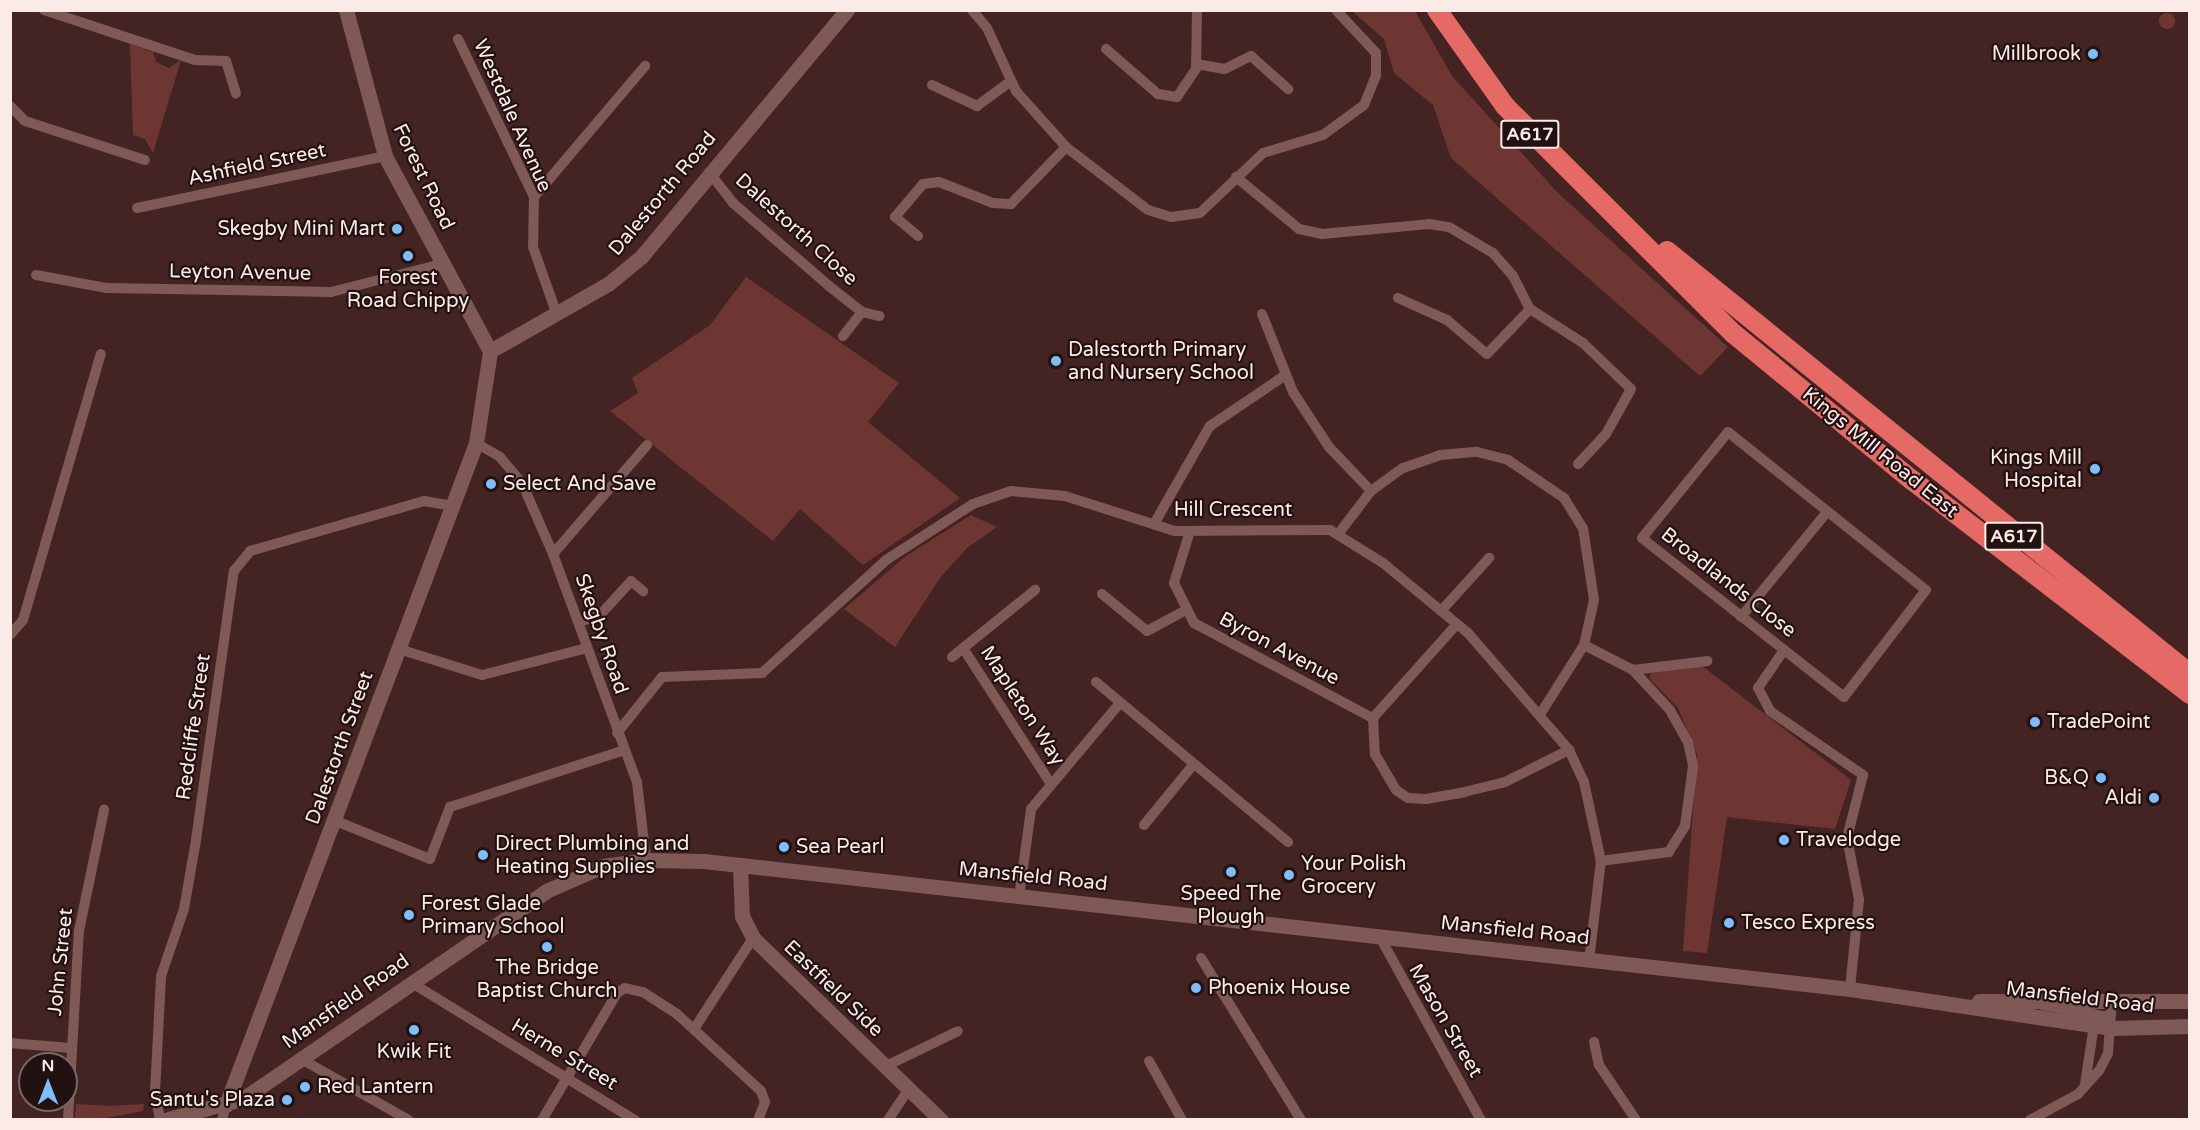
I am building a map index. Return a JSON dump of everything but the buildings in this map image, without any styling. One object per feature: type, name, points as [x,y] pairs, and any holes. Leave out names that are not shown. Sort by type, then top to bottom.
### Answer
[{"type":"highway","name":"Kings Mill Road East","points":[[1437,10],[1505,106],[1568,174],[1643,240],[1734,334],[1912,480],[2190,694]]},
{"type":"highway","name":"Kings Mill Road East","points":[[1643,240],[1671,252],[2190,674]]},
{"type":"main road","name":"Forest Road","points":[[346,10],[385,156],[490,351]]},
{"type":"main road","name":"Dalestorth Road","points":[[490,351],[608,284],[642,258],[710,172],[847,10]]},
{"type":"main road","name":"Dalestorth Street","points":[[224,1112],[336,821],[476,443],[485,403],[490,351]]},
{"type":"main road","name":"Mansfield Road","points":[[165,1119],[224,1112],[546,891],[603,866],[646,860],[740,865],[1381,939],[1965,1002],[2095,1013],[2112,1000],[2190,1001]]},
{"type":"main road","name":"Eastfield Side","points":[[740,865],[742,916],[753,938],[884,1067],[941,1119]]},
{"type":"main road","name":"Mansfield Road","points":[[1965,1002],[2008,997],[2095,1013],[2112,1028],[2190,1026]]},
{"type":"street","points":[[44,10],[195,60],[225,61],[236,93]]},
{"type":"street","points":[[972,10],[987,28],[1011,81],[1066,147],[1148,210],[1171,217],[1200,213],[1263,153],[1323,135],[1364,105],[1376,76],[1376,53],[1336,10]]},
{"type":"street","points":[[1106,49],[1164,98],[1186,89],[1196,64],[1197,10]]},
{"type":"street","name":"Westdale Avenue","points":[[458,39],[534,197],[532,247],[556,312]]},
{"type":"street","points":[[1196,64],[1225,69],[1251,56],[1288,89]]},
{"type":"street","points":[[534,197],[645,66]]},
{"type":"street","points":[[932,85],[977,106],[1011,81]]},
{"type":"street","points":[[10,105],[25,121],[145,160]]},
{"type":"street","points":[[918,236],[895,217],[922,184],[939,182],[993,203],[1011,204],[1066,147]]},
{"type":"street","name":"Ashfield Street","points":[[137,208],[385,156]]},
{"type":"street","name":"Dalestorth Close","points":[[710,172],[733,203],[862,312],[880,316]]},
{"type":"street","points":[[1236,177],[1290,226],[1311,232],[1412,224],[1449,227],[1493,253],[1513,276],[1530,309],[1583,343],[1632,389],[1606,434],[1578,464]]},
{"type":"street","name":"Leyton Avenue","points":[[36,275],[106,288],[331,292],[442,264]]},
{"type":"street","points":[[1398,298],[1447,320],[1487,354],[1530,309]]},
{"type":"street","name":"Dalestorth Close","points":[[843,336],[862,312]]},
{"type":"street","points":[[1263,314],[1284,376],[1329,447],[1371,492]]},
{"type":"street","points":[[10,635],[22,620],[101,354]]},
{"type":"street","points":[[1154,524],[1210,426],[1284,376]]},
{"type":"street","name":"Broadlands Close","points":[[1728,432],[1826,513],[1926,590],[1844,697],[1642,538],[1728,432]]},
{"type":"street","name":"Skegby Road","points":[[476,443],[500,458],[522,483],[553,554],[579,622],[616,733],[637,782],[646,860]]},
{"type":"street","points":[[553,554],[648,446]]},
{"type":"street","points":[[1339,533],[1371,492],[1403,468],[1440,455],[1477,452],[1508,460],[1536,475],[1564,498],[1583,528],[1594,600],[1584,645],[1541,713]]},
{"type":"street","name":"Hill Crescent","points":[[616,733],[662,677],[762,674],[886,560],[987,498],[1036,491],[1154,524],[1190,531],[1314,528],[1339,533],[1457,624],[1541,713],[1569,750],[1584,782],[1601,861],[1589,960]]},
{"type":"street","name":"Redcliffe Street","points":[[160,1119],[155,1092],[161,976],[184,909],[234,571],[250,551],[424,501],[453,506]]},
{"type":"street","points":[[1741,617],[1826,513]]},
{"type":"street","points":[[1102,594],[1147,631],[1184,611],[1174,583],[1190,531]]},
{"type":"street","points":[[1441,611],[1489,558]]},
{"type":"street","points":[[579,622],[600,615],[631,581],[643,591]]},
{"type":"street","name":"Mapleton Way","points":[[952,657],[1035,590]]},
{"type":"street","name":"Byron Avenue","points":[[1184,611],[1236,650],[1373,718]]},
{"type":"street","points":[[1457,624],[1373,718],[1382,770],[1408,798],[1426,800],[1504,782],[1569,750]]},
{"type":"street","points":[[1584,645],[1633,670],[1670,710],[1688,742],[1691,790],[1685,826],[1669,852],[1601,861]]},
{"type":"street","points":[[399,650],[482,675],[587,648]]},
{"type":"street","name":"Mapleton Way","points":[[963,648],[1051,784]]},
{"type":"street","points":[[1784,650],[1758,688],[1770,711],[1863,774],[1847,838],[1858,900],[1850,989]]},
{"type":"street","points":[[1633,670],[1707,661]]},
{"type":"street","points":[[1096,682],[1288,843]]},
{"type":"street","points":[[1019,897],[1025,827],[1051,784],[1120,703]]},
{"type":"street","points":[[336,821],[430,859],[450,807],[624,750]]},
{"type":"street","points":[[1144,825],[1193,765]]},
{"type":"street","name":"John Street","points":[[68,1119],[79,931],[104,810]]},
{"type":"street","points":[[694,1029],[753,938]]},
{"type":"street","name":"Mason Street","points":[[1381,939],[1481,1119]]},
{"type":"street","points":[[1201,958],[1301,1119]]},
{"type":"street","name":"Herne Street","points":[[412,983],[635,1119]]},
{"type":"street","points":[[542,1119],[617,993],[626,988],[643,992],[694,1029],[761,1091],[765,1102],[758,1119]]},
{"type":"street","points":[[2030,1119],[2083,1090],[2108,1053],[2112,1028],[2112,1000]]},
{"type":"street","points":[[2083,1090],[2095,1013]]},
{"type":"street","points":[[884,1067],[958,1031]]},
{"type":"street","points":[[1594,1042],[1599,1065],[1636,1119]]},
{"type":"street","points":[[10,1043],[71,1048]]},
{"type":"street","points":[[301,1059],[409,1119]]},
{"type":"street","points":[[1149,1061],[1182,1119]]},
{"type":"street","points":[[888,1119],[909,1089]]},
{"type":"shaded area","points":[[1352,11],[1415,11],[1452,76],[1557,192],[1728,347],[1700,376],[1451,158],[1433,105],[1394,73],[1384,39]]},
{"type":"shaded area","points":[[2164,13],[2170,13],[2175,21],[2173,27],[2164,29],[2159,24],[2159,18]]},
{"type":"shaded area","points":[[130,44],[153,52],[156,62],[169,68],[181,60],[153,153],[145,139],[133,135]]},
{"type":"shaded area","points":[[746,277],[899,383],[868,422],[960,498],[863,565],[800,509],[773,541],[610,411],[638,393],[632,378],[710,325]]},
{"type":"shaded area","points":[[971,515],[997,527],[967,548],[940,578],[895,647],[844,609],[906,556]]},
{"type":"shaded area","points":[[1702,666],[1851,780],[1835,829],[1727,817],[1707,953],[1683,951],[1697,754],[1678,708],[1649,678],[1652,672]]},
{"type":"shaded area","points":[[78,1104],[109,1106],[144,1104],[143,1111],[96,1120],[75,1118]]},
{"type":"place","name":"Millbrook","points":[[2093,54]]},
{"type":"place","name":"Skegby Mini Mart","points":[[397,229]]},
{"type":"place","name":"Forest Road Chippy","points":[[408,256]]},
{"type":"place","name":"Dalestorth Primary and Nursery School","points":[[1056,361]]},
{"type":"place","name":"Kings Mill Hospital","points":[[2095,469]]},
{"type":"place","name":"Select And Save","points":[[491,484]]},
{"type":"place","name":"TradePoint","points":[[2035,722]]},
{"type":"place","name":"B&Q","points":[[2101,778]]},
{"type":"place","name":"Aldi","points":[[2154,798]]},
{"type":"place","name":"Travelodge","points":[[1784,840]]},
{"type":"place","name":"Sea Pearl","points":[[784,847]]},
{"type":"place","name":"Direct Plumbing and Heating Supplies","points":[[483,855]]},
{"type":"place","name":"Speed The Plough","points":[[1231,872]]},
{"type":"place","name":"Your Polish Grocery","points":[[1289,875]]},
{"type":"place","name":"Forest Glade Primary School","points":[[409,915]]},
{"type":"place","name":"Tesco Express","points":[[1729,923]]},
{"type":"place","name":"The Bridge Baptist Church","points":[[547,947]]},
{"type":"place","name":"Phoenix House","points":[[1196,988]]},
{"type":"place","name":"Kwik Fit","points":[[414,1030]]},
{"type":"place","name":"Red Lantern","points":[[305,1087]]},
{"type":"place","name":"Santu's Plaza","points":[[287,1100]]}]
